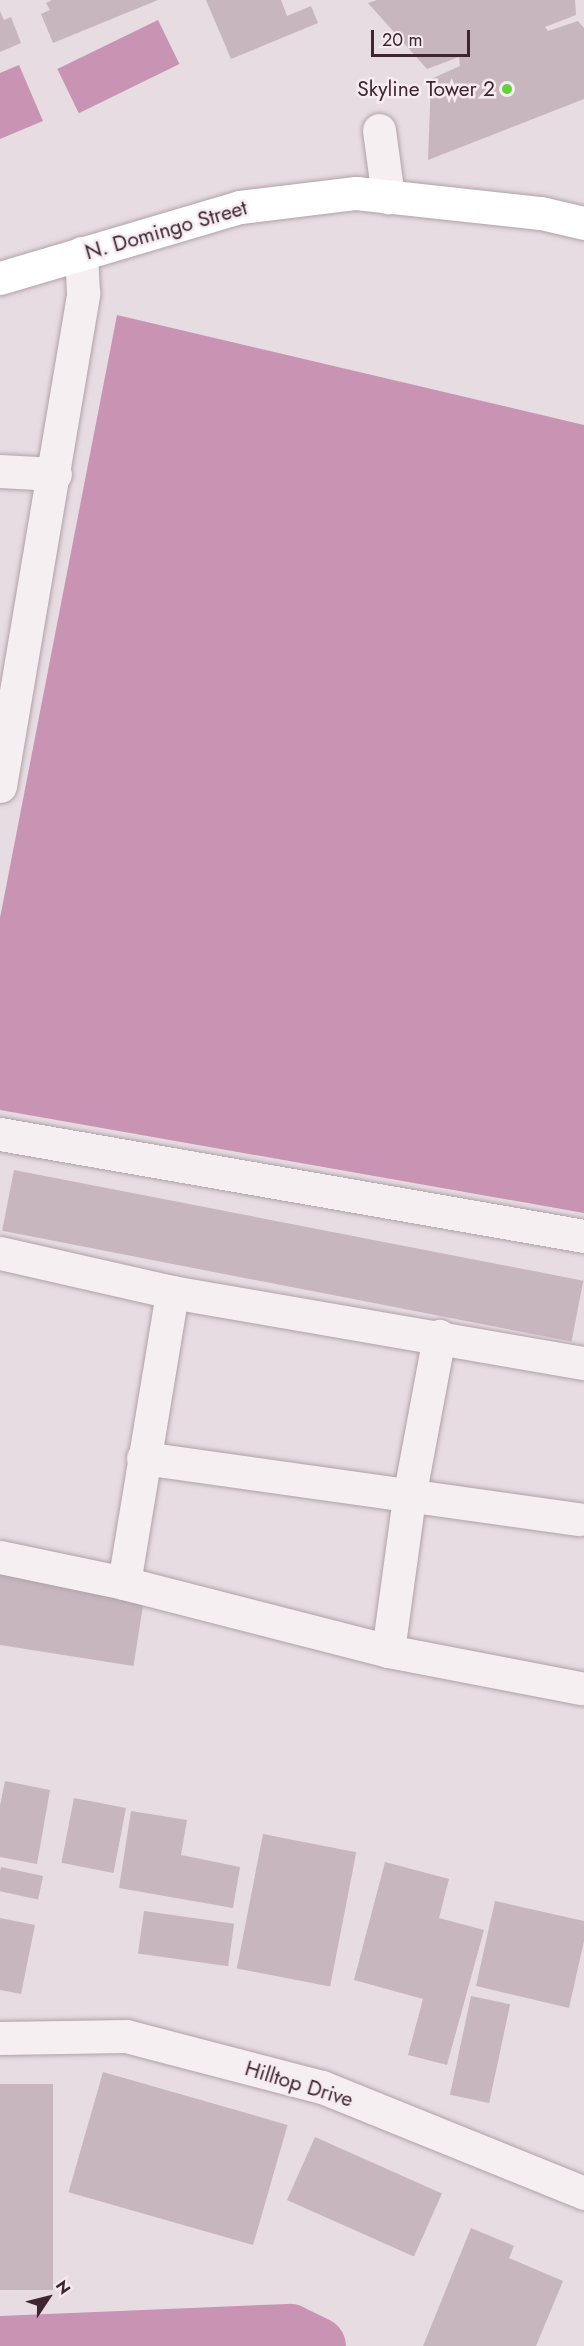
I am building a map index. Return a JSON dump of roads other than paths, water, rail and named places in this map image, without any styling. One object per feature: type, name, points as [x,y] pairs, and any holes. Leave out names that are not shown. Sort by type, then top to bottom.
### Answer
[{"type":"main road","name":"N. Domingo Street","points":[[0,278],[240,207],[356,194],[541,213],[584,223]]},
{"type":"street","points":[[379,130],[388,197]]},
{"type":"street","points":[[0,786],[55,474],[83,293],[81,253]]},
{"type":"street","points":[[0,471],[55,474]]},
{"type":"street","points":[[0,1134],[584,1236]]},
{"type":"street","points":[[0,1253],[172,1292],[439,1336],[584,1363]]},
{"type":"street","points":[[124,1583],[172,1292]]},
{"type":"street","points":[[388,1652],[409,1497],[439,1336]]},
{"type":"street","points":[[143,1458],[579,1519]]},
{"type":"street","points":[[0,1557],[124,1583],[388,1652],[581,1688]]},
{"type":"street","name":"Hilltop Drive","points":[[0,2038],[126,2036],[322,2087],[584,2193]]},
{"type":"waterway","points":[[0,2345],[290,2333],[317,2346]]},
{"type":"place","name":"Skyline Tower 2","points":[[507,89]]}]
